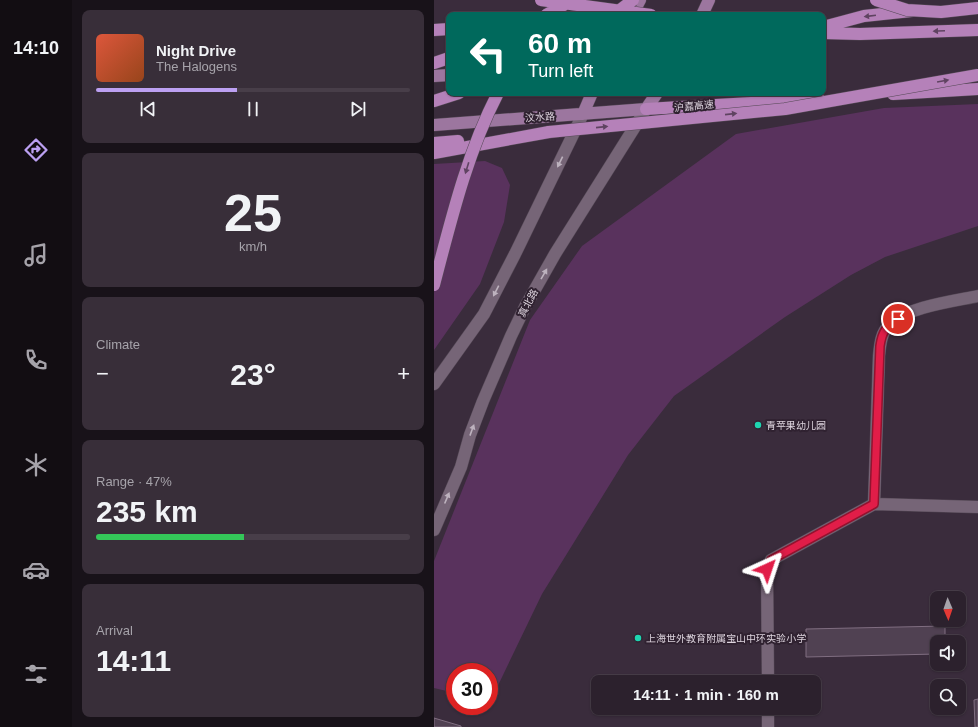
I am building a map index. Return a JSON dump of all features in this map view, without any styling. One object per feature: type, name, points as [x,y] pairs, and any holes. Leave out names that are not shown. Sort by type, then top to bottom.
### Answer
[{"type":"highway","points":[[541,0],[629,12]]},
{"type":"highway","points":[[545,12],[553,0]]},
{"type":"highway","points":[[551,12],[572,0]]},
{"type":"highway","points":[[617,12],[633,0]]},
{"type":"highway","points":[[876,0],[907,10],[941,12],[978,8]]},
{"type":"highway","points":[[826,26],[864,16],[978,4]]},
{"type":"highway","points":[[434,30],[446,28]]},
{"type":"highway","points":[[826,33],[860,34],[978,30]]},
{"type":"highway","points":[[434,63],[446,59]]},
{"type":"highway","name":"沪嘉高速","points":[[434,144],[785,109],[978,76]]},
{"type":"highway","points":[[646,109],[978,89]]},
{"type":"highway","points":[[434,101],[450,96]]},
{"type":"highway","points":[[434,285],[469,160],[486,115],[496,96]]},
{"type":"highway","points":[[434,153],[549,132]]},
{"type":"main road","points":[[634,12],[640,0]]},
{"type":"main road","points":[[703,12],[709,0]]},
{"type":"main road","points":[[434,76],[446,75]]},
{"type":"main road","points":[[583,114],[591,96]]},
{"type":"main road","name":"真北路","points":[[646,109],[655,96]]},
{"type":"main road","name":"汶水路","points":[[434,125],[646,109]]},
{"type":"street","name":"真北路","points":[[434,530],[461,467],[470,435],[483,401],[525,307],[555,254],[646,109]]},
{"type":"street","points":[[434,384],[484,314],[516,254],[583,114]]},
{"type":"street","points":[[874,504],[879,356],[881,337],[889,324],[907,314],[929,306],[978,296]]},
{"type":"street","points":[[768,675],[767,569],[771,560],[874,504],[978,507]]},
{"type":"street","points":[[768,715],[768,727]]},
{"type":"shaded area","points":[[978,104],[978,226],[885,257],[851,275],[785,317],[674,396],[628,455],[542,594],[498,685],[498,663],[446,663],[446,691],[434,688],[434,561],[530,320],[582,246],[736,134],[884,108]]},
{"type":"shaded area","points":[[485,161],[502,168],[510,185],[504,222],[480,284],[434,350],[434,164]]},
{"type":"building","points":[[930,626],[945,627],[945,635],[930,635],[930,654],[806,657],[806,629]]},
{"type":"building","points":[[978,699],[978,727],[975,727],[974,700]]},
{"type":"building","points":[[434,718],[461,726],[461,727],[434,727]]},
{"type":"place","name":"青苹果幼儿园","points":[[758,425]]},
{"type":"place","name":"上海世外教育附属宝山中环实验小学","points":[[638,638]]},
{"type":"route","points":[[767,569],[771,560],[874,504],[879,356],[881,337],[889,324],[898,319]]}]
